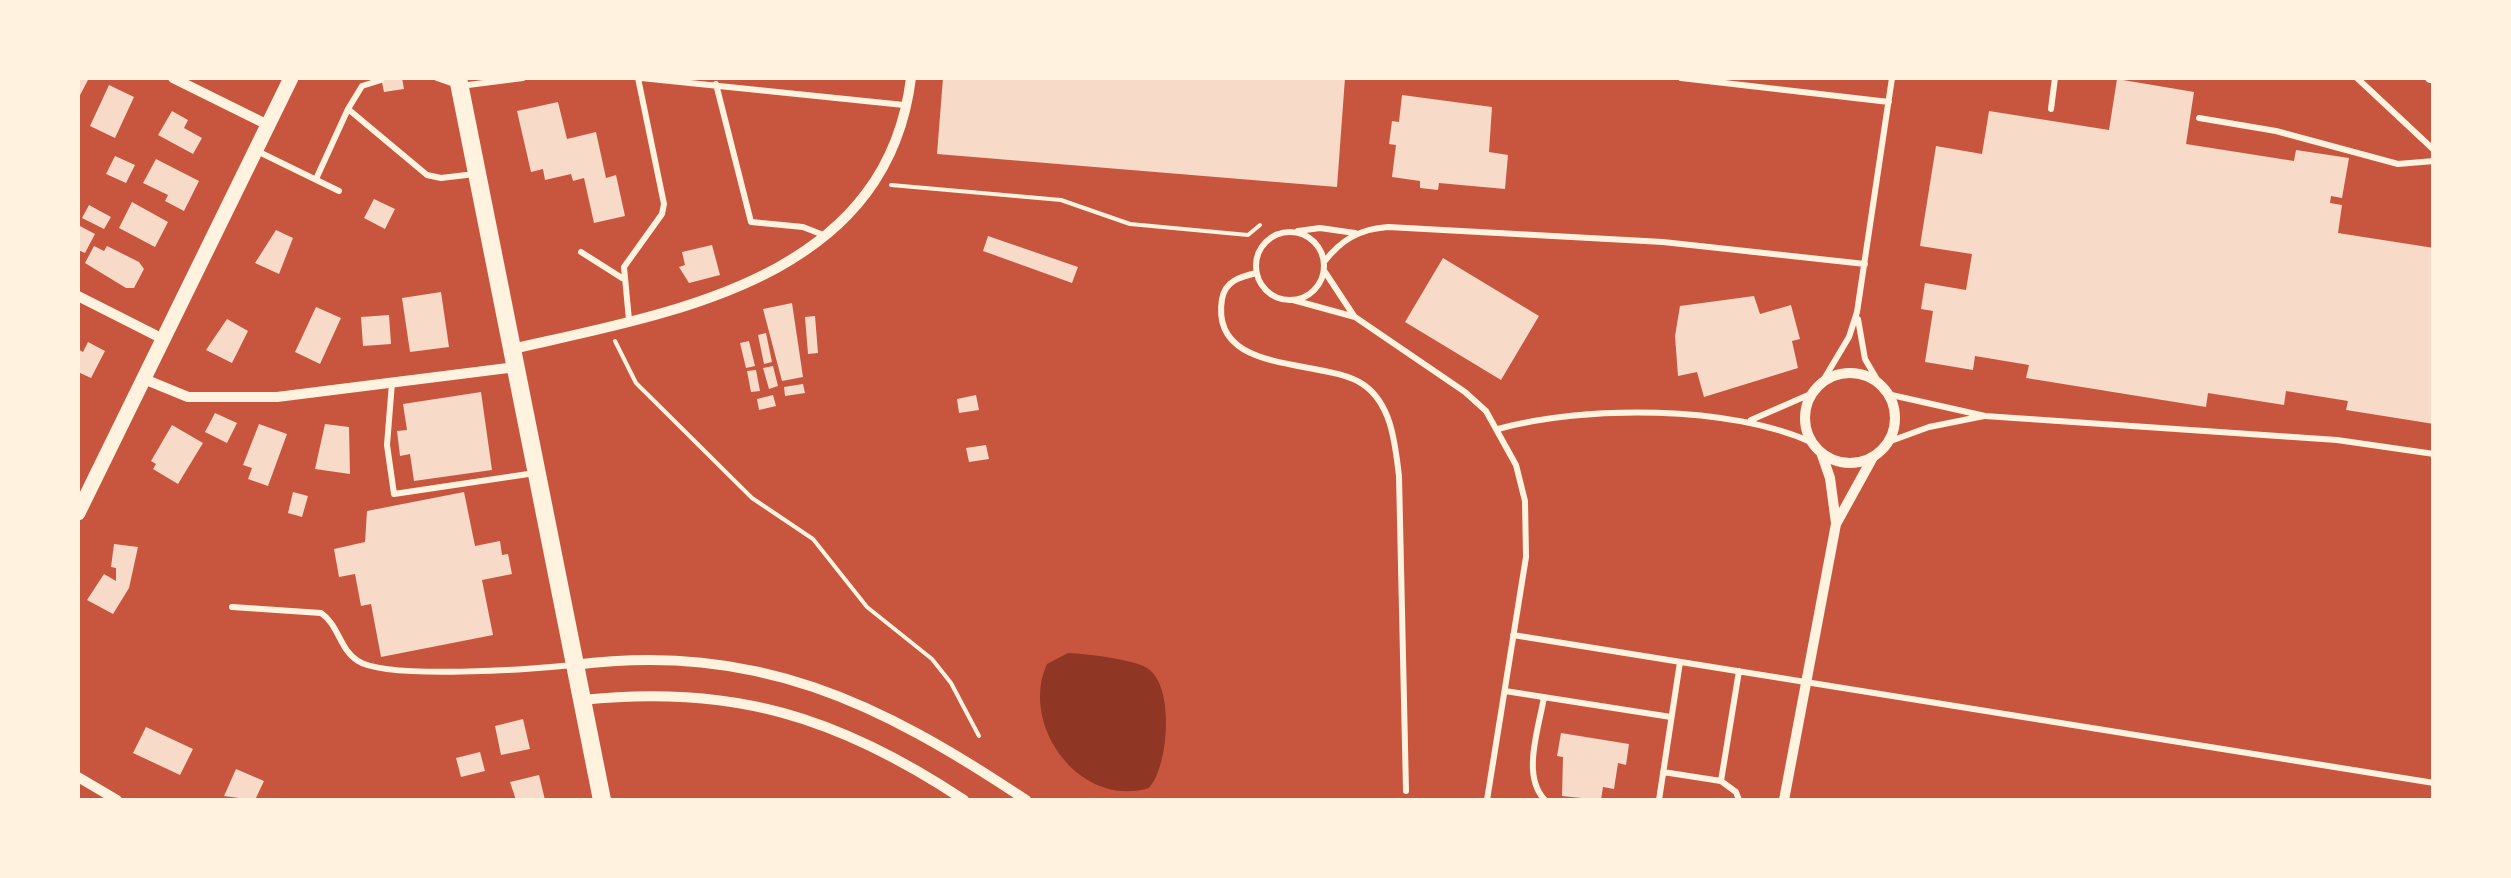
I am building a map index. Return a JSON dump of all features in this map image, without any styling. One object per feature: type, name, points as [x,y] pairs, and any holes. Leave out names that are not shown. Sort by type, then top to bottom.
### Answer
[{"type":"main road","points":[[459,82],[602,800]]},
{"type":"street","points":[[174,78],[268,124]]},
{"type":"street","points":[[78,513],[291,78]]},
{"type":"street","points":[[144,379],[188,397],[277,397],[392,384],[514,358],[762,278],[791,264],[827,236],[878,177],[906,105],[911,78]]},
{"type":"street","points":[[78,296],[163,339]]},
{"type":"street","points":[[1784,800],[1836,524],[1873,457],[1888,442],[1895,415],[1888,394],[1879,383],[1858,374],[1842,374],[1817,388],[1805,418],[1830,478],[1836,524]]},
{"type":"street","points":[[1817,447],[1853,464],[1873,457]]},
{"type":"street","points":[[574,665],[626,660],[695,662],[798,680],[908,725],[1026,800]]},
{"type":"street","points":[[582,700],[679,695],[722,698],[796,713],[876,746],[964,800]]},
{"type":"street","points":[[78,777],[117,800]]},
{"type":"lane","points":[[437,78],[459,82],[523,78]]},
{"type":"lane","points":[[629,320],[622,278],[624,267],[662,214],[664,204],[640,78],[906,105]]},
{"type":"lane","points":[[1681,78],[1888,102]]},
{"type":"lane","points":[[1750,420],[1817,388],[1849,337],[1857,312],[1892,78]]},
{"type":"lane","points":[[2051,109],[2055,78]]},
{"type":"lane","points":[[2357,78],[2434,150]]},
{"type":"lane","points":[[316,180],[362,86],[381,80]]},
{"type":"lane","points":[[716,84],[751,222],[803,226],[827,236]]},
{"type":"lane","points":[[348,109],[427,174],[441,178],[477,173]]},
{"type":"lane","points":[[2199,118],[2276,131],[2398,164],[2434,162]]},
{"type":"lane","points":[[256,150],[339,190]]},
{"type":"lane","points":[[1487,800],[1526,558],[1527,520],[1521,482],[1498,429],[1486,411],[1464,392],[1354,317],[1269,293],[1256,272],[1263,244],[1277,234],[1320,228],[1356,233],[1388,227],[1663,242],[1864,264]]},
{"type":"lane","points":[[1293,232],[1314,242],[1354,317]]},
{"type":"lane","points":[[1292,300],[1316,288],[1338,244],[1356,233]]},
{"type":"lane","points":[[582,252],[622,278]]},
{"type":"lane","points":[[1256,272],[1234,280],[1223,294],[1222,316],[1234,339],[1270,361],[1336,374],[1364,385],[1385,410],[1390,426],[1399,476],[1406,791]]},
{"type":"lane","points":[[1857,312],[1865,360],[1879,383]]},
{"type":"lane","points":[[392,384],[386,445],[394,494],[536,473]]},
{"type":"lane","points":[[1888,394],[1985,416],[2305,438],[2434,454]]},
{"type":"lane","points":[[1498,429],[1534,420],[1598,414],[1750,420],[1817,447]]},
{"type":"lane","points":[[1888,442],[1929,427],[1985,416]]},
{"type":"lane","points":[[232,607],[321,613],[332,622],[352,658],[375,668],[519,670],[574,665]]},
{"type":"lane","points":[[1513,635],[2434,783]]},
{"type":"lane","points":[[1659,800],[1680,662]]},
{"type":"lane","points":[[1722,782],[1739,671]]},
{"type":"lane","points":[[1504,691],[1672,716]]},
{"type":"lane","points":[[1544,697],[1532,769],[1534,784],[1545,800]]},
{"type":"lane","points":[[1663,772],[1722,782],[1736,792],[1739,800]]},
{"type":"path","points":[[891,185],[1061,200],[1130,224],[1248,235],[1260,225]]},
{"type":"path","points":[[622,359],[636,383],[752,498],[812,540],[868,607],[932,660],[951,684],[979,736]]},
{"type":"shaded area","points":[[1068,653],[1131,662],[1147,668],[1156,677],[1165,707],[1165,745],[1149,788],[1124,791],[1100,786],[1079,774],[1049,736],[1041,712],[1041,688],[1047,664]]},
{"type":"building","points":[[78,78],[89,78],[78,99]]},
{"type":"building","points":[[381,78],[402,78],[404,89],[384,92]]},
{"type":"building","points":[[943,78],[1345,78],[1337,187],[937,154]]},
{"type":"building","points":[[2117,79],[2194,92],[2186,144],[2294,161],[2296,150],[2349,158],[2342,198],[2331,196],[2330,203],[2342,205],[2338,233],[2434,248],[2434,424],[2346,410],[2348,401],[2286,391],[2284,405],[2208,393],[2206,407],[2026,378],[2029,365],[1975,356],[1973,370],[1925,362],[1933,311],[1921,309],[1925,283],[1966,290],[1972,254],[1920,246],[1936,146],[1982,154],[1989,111],[2109,130]]},
{"type":"building","points":[[109,85],[134,97],[115,138],[90,126]]},
{"type":"building","points":[[1402,95],[1492,107],[1489,152],[1508,155],[1505,189],[1439,183],[1438,190],[1420,188],[1420,181],[1392,177],[1396,145],[1389,144],[1392,121],[1399,122]]},
{"type":"building","points":[[558,102],[567,139],[596,132],[606,178],[616,175],[625,216],[594,223],[584,178],[573,181],[571,174],[545,180],[543,169],[531,172],[517,111]]},
{"type":"building","points":[[172,111],[188,120],[184,128],[202,138],[193,154],[158,135]]},
{"type":"building","points":[[115,156],[135,165],[126,183],[106,174]]},
{"type":"building","points":[[156,159],[199,181],[184,211],[165,201],[168,195],[143,183]]},
{"type":"building","points":[[374,199],[395,209],[385,229],[364,218]]},
{"type":"building","points":[[132,202],[168,222],[155,247],[119,228]]},
{"type":"building","points":[[89,205],[111,217],[104,229],[82,218]]},
{"type":"building","points":[[78,225],[95,234],[85,253],[78,250]]},
{"type":"building","points":[[276,230],[293,238],[279,274],[255,263]]},
{"type":"building","points":[[988,236],[1078,267],[1072,283],[983,251]]},
{"type":"building","points":[[712,245],[720,275],[689,283],[679,267],[685,265],[682,252]]},
{"type":"building","points":[[94,246],[104,251],[107,246],[139,262],[144,269],[134,288],[126,288],[85,263]]},
{"type":"building","points":[[1443,258],[1539,316],[1501,380],[1405,322]]},
{"type":"building","points":[[441,292],[449,347],[410,352],[402,298]]},
{"type":"building","points":[[1754,296],[1760,314],[1791,305],[1800,339],[1792,341],[1798,368],[1704,397],[1697,372],[1678,376],[1675,336],[1680,306]]},
{"type":"building","points":[[792,303],[803,377],[782,381],[763,309]]},
{"type":"building","points":[[316,307],[341,318],[320,364],[295,352]]},
{"type":"building","points":[[389,315],[391,344],[363,346],[361,317]]},
{"type":"building","points":[[815,316],[818,353],[808,354],[805,317]]},
{"type":"building","points":[[227,319],[248,331],[232,363],[206,350]]},
{"type":"building","points":[[766,333],[772,362],[764,364],[758,335]]},
{"type":"building","points":[[749,341],[755,366],[746,368],[740,343]]},
{"type":"building","points":[[88,342],[105,351],[91,378],[78,372],[78,349],[83,352]]},
{"type":"building","points":[[773,366],[778,386],[769,389],[763,368]]},
{"type":"building","points":[[756,370],[760,391],[751,392],[747,371]]},
{"type":"building","points":[[803,384],[805,393],[785,396],[784,387]]},
{"type":"building","points":[[481,392],[492,470],[414,481],[410,454],[400,456],[397,431],[407,430],[403,404]]},
{"type":"building","points":[[773,395],[776,406],[759,410],[757,399]]},
{"type":"building","points":[[976,395],[979,410],[959,413],[957,399]]},
{"type":"building","points":[[215,413],[237,423],[227,443],[205,432]]},
{"type":"building","points":[[259,424],[287,434],[268,486],[248,479],[252,468],[243,465]]},
{"type":"building","points":[[325,424],[349,427],[350,474],[315,469]]},
{"type":"building","points":[[172,425],[203,443],[178,484],[153,469],[156,464],[151,461]]},
{"type":"building","points":[[986,445],[989,459],[969,462],[966,448]]},
{"type":"building","points":[[293,492],[308,496],[302,517],[288,513]]},
{"type":"building","points":[[464,492],[475,546],[500,541],[502,555],[508,554],[512,574],[482,580],[493,635],[381,657],[371,604],[361,606],[355,574],[339,577],[334,549],[365,542],[367,511]]},
{"type":"building","points":[[114,544],[138,547],[129,588],[113,614],[87,600],[104,574],[116,581],[116,568],[111,567]]},
{"type":"building","points":[[523,719],[530,749],[501,755],[495,726]]},
{"type":"building","points":[[146,727],[193,749],[180,775],[133,753]]},
{"type":"building","points":[[1561,733],[1629,744],[1626,765],[1618,763],[1614,789],[1603,787],[1601,800],[1562,796],[1563,757],[1557,756]]},
{"type":"building","points":[[480,752],[485,771],[461,777],[456,758]]},
{"type":"building","points":[[236,769],[264,781],[255,800],[224,796]]},
{"type":"building","points":[[539,775],[545,800],[516,800],[510,782]]}]
